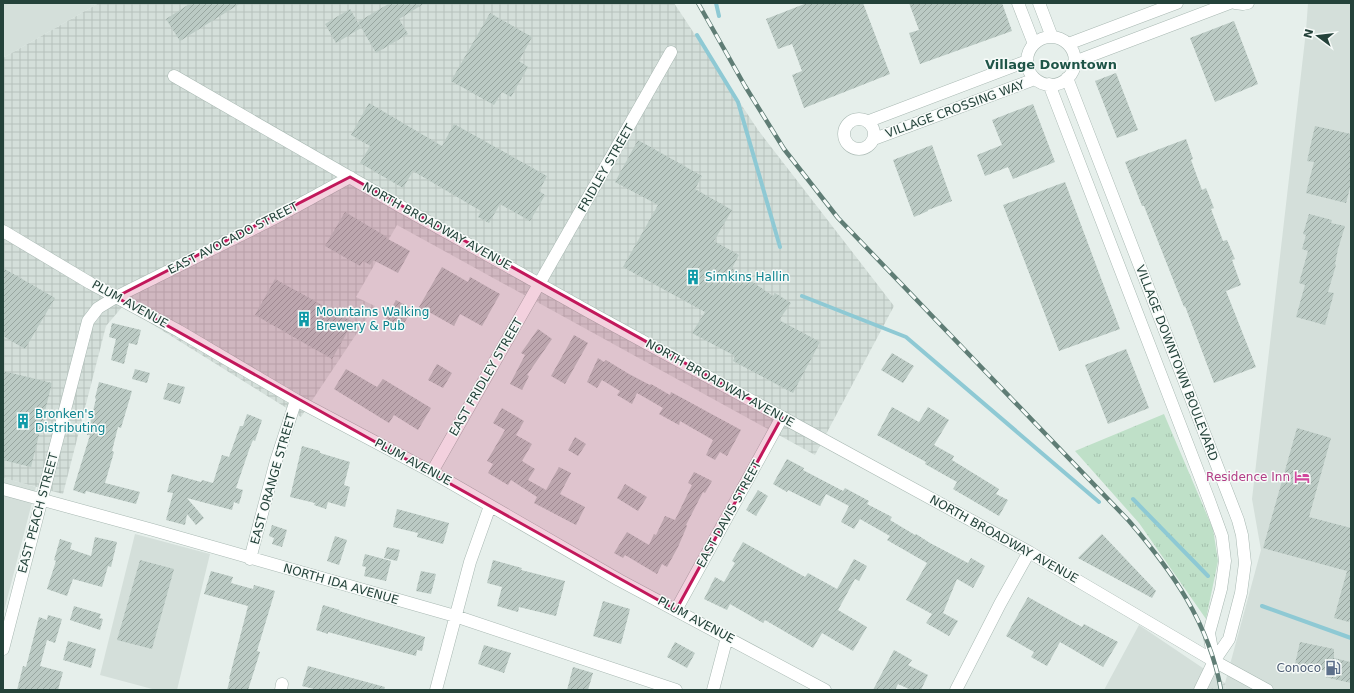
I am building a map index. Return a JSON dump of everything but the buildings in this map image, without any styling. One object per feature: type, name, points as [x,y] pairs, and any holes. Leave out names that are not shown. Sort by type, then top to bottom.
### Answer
[{"type":"street","points":[[1018,3],[1034,44]]},
{"type":"street","points":[[1039,3],[1052,37]]},
{"type":"street","points":[[1068,44],[1177,3]]},
{"type":"street","points":[[1074,62],[1230,3]]},
{"type":"street","points":[[1235,3],[1248,3]]},
{"type":"street","points":[[1052,37],[1058,38],[1068,44],[1073,53],[1074,62],[1071,74],[1067,78],[1059,83],[1049,84],[1042,83],[1035,79],[1028,68],[1027,61],[1030,49],[1034,44],[1040,40],[1052,37]]},
{"type":"street","name":"FRIDLEY STREET","points":[[540,283],[671,52]]},
{"type":"street","name":"VILLAGE CROSSING WAY","points":[[1027,61],[869,121],[859,118],[854,119],[846,126],[844,131],[846,141],[850,146],[859,149],[868,146],[874,139],[1035,79]]},
{"type":"street","name":"NORTH BROADWAY AVENUE","points":[[174,76],[398,205],[1030,552],[1214,661],[1267,690]]},
{"type":"street","name":"VILLAGE DOWNTOWN BOULEVARD","points":[[1067,78],[1238,520],[1242,535],[1245,563],[1241,593],[1229,639],[1214,661]]},
{"type":"street","name":"VILLAGE DOWNTOWN BOULEVARD","points":[[1049,84],[1222,536],[1225,561],[1224,573],[1209,633],[1214,661]]},
{"type":"street","name":"VILLAGE CROSSING WAY","points":[[869,121],[874,129],[874,139]]},
{"type":"street","name":"EAST AVOCADO STREET","points":[[116,297],[275,218],[350,177]]},
{"type":"street","name":"PLUM AVENUE","points":[[3,231],[296,400],[432,472],[619,580],[824,690]]},
{"type":"street","name":"EAST FRIDLEY STREET","points":[[432,472],[540,283]]},
{"type":"street","name":"EAST PEACH STREET","points":[[3,649],[88,321],[98,308],[116,297]]},
{"type":"street","name":"EAST ORANGE STREET","points":[[250,559],[276,461],[296,400]]},
{"type":"street","name":"EAST DAVIS STREET","points":[[676,610],[782,417]]},
{"type":"street","name":"NORTH IDA AVENUE","points":[[3,489],[455,616],[676,690]]},
{"type":"street","points":[[436,690],[470,562],[490,506]]},
{"type":"street","points":[[956,690],[1000,604],[1030,552]]},
{"type":"street","points":[[713,690],[727,637]]},
{"type":"street","points":[[1200,690],[1214,661]]},
{"type":"highlighted area","points":[[350,177],[782,417],[676,610],[116,297]]},
{"type":"shaded area","points":[[3,3],[99,3],[3,58]]},
{"type":"shaded area","points":[[99,3],[674,3],[758,130],[894,306],[815,455],[397,225],[356,297],[375,306],[301,417],[123,306],[106,326],[63,494],[3,478],[3,58]]},
{"type":"shaded area","points":[[1308,3],[1351,3],[1351,690],[1226,690],[1225,683],[1261,550],[1252,499]]},
{"type":"shaded area","points":[[3,478],[36,487],[3,615]]},
{"type":"shaded area","points":[[135,534],[210,554],[177,690],[156,690],[100,675]]},
{"type":"shaded area","points":[[1139,625],[1225,683],[1210,690],[1104,690]]},
{"type":"shaded area","points":[[1225,683],[1226,690],[1210,690],[1211,689]]},
{"type":"green space","points":[[1164,414],[1213,529],[1218,561],[1206,619],[1139,523],[1075,451]]},
{"type":"waterway","points":[[716,3],[719,16]]},
{"type":"waterway","points":[[697,35],[738,102],[780,247]]},
{"type":"waterway","points":[[802,296],[906,337],[1099,502]]},
{"type":"waterway","points":[[1133,499],[1208,576]]},
{"type":"waterway","points":[[1262,606],[1351,638]]},
{"type":"railway","points":[[698,3],[745,86],[784,149],[838,218],[1129,521],[1160,559],[1187,599],[1198,620],[1208,642],[1221,690]]},
{"type":"place","name":"Simkins Hallin","points":[[693,277]]},
{"type":"place","name":"Mountains Walking Brewery & Pub","points":[[304,319]]},
{"type":"place","name":"Bronken's Distributing","points":[[23,421]]},
{"type":"place","name":"Residence Inn","points":[[1302,477]]},
{"type":"place","name":"Conoco","points":[[1333,668]]},
{"type":"district","name":"Village Downtown","points":[[1051,64]]}]
